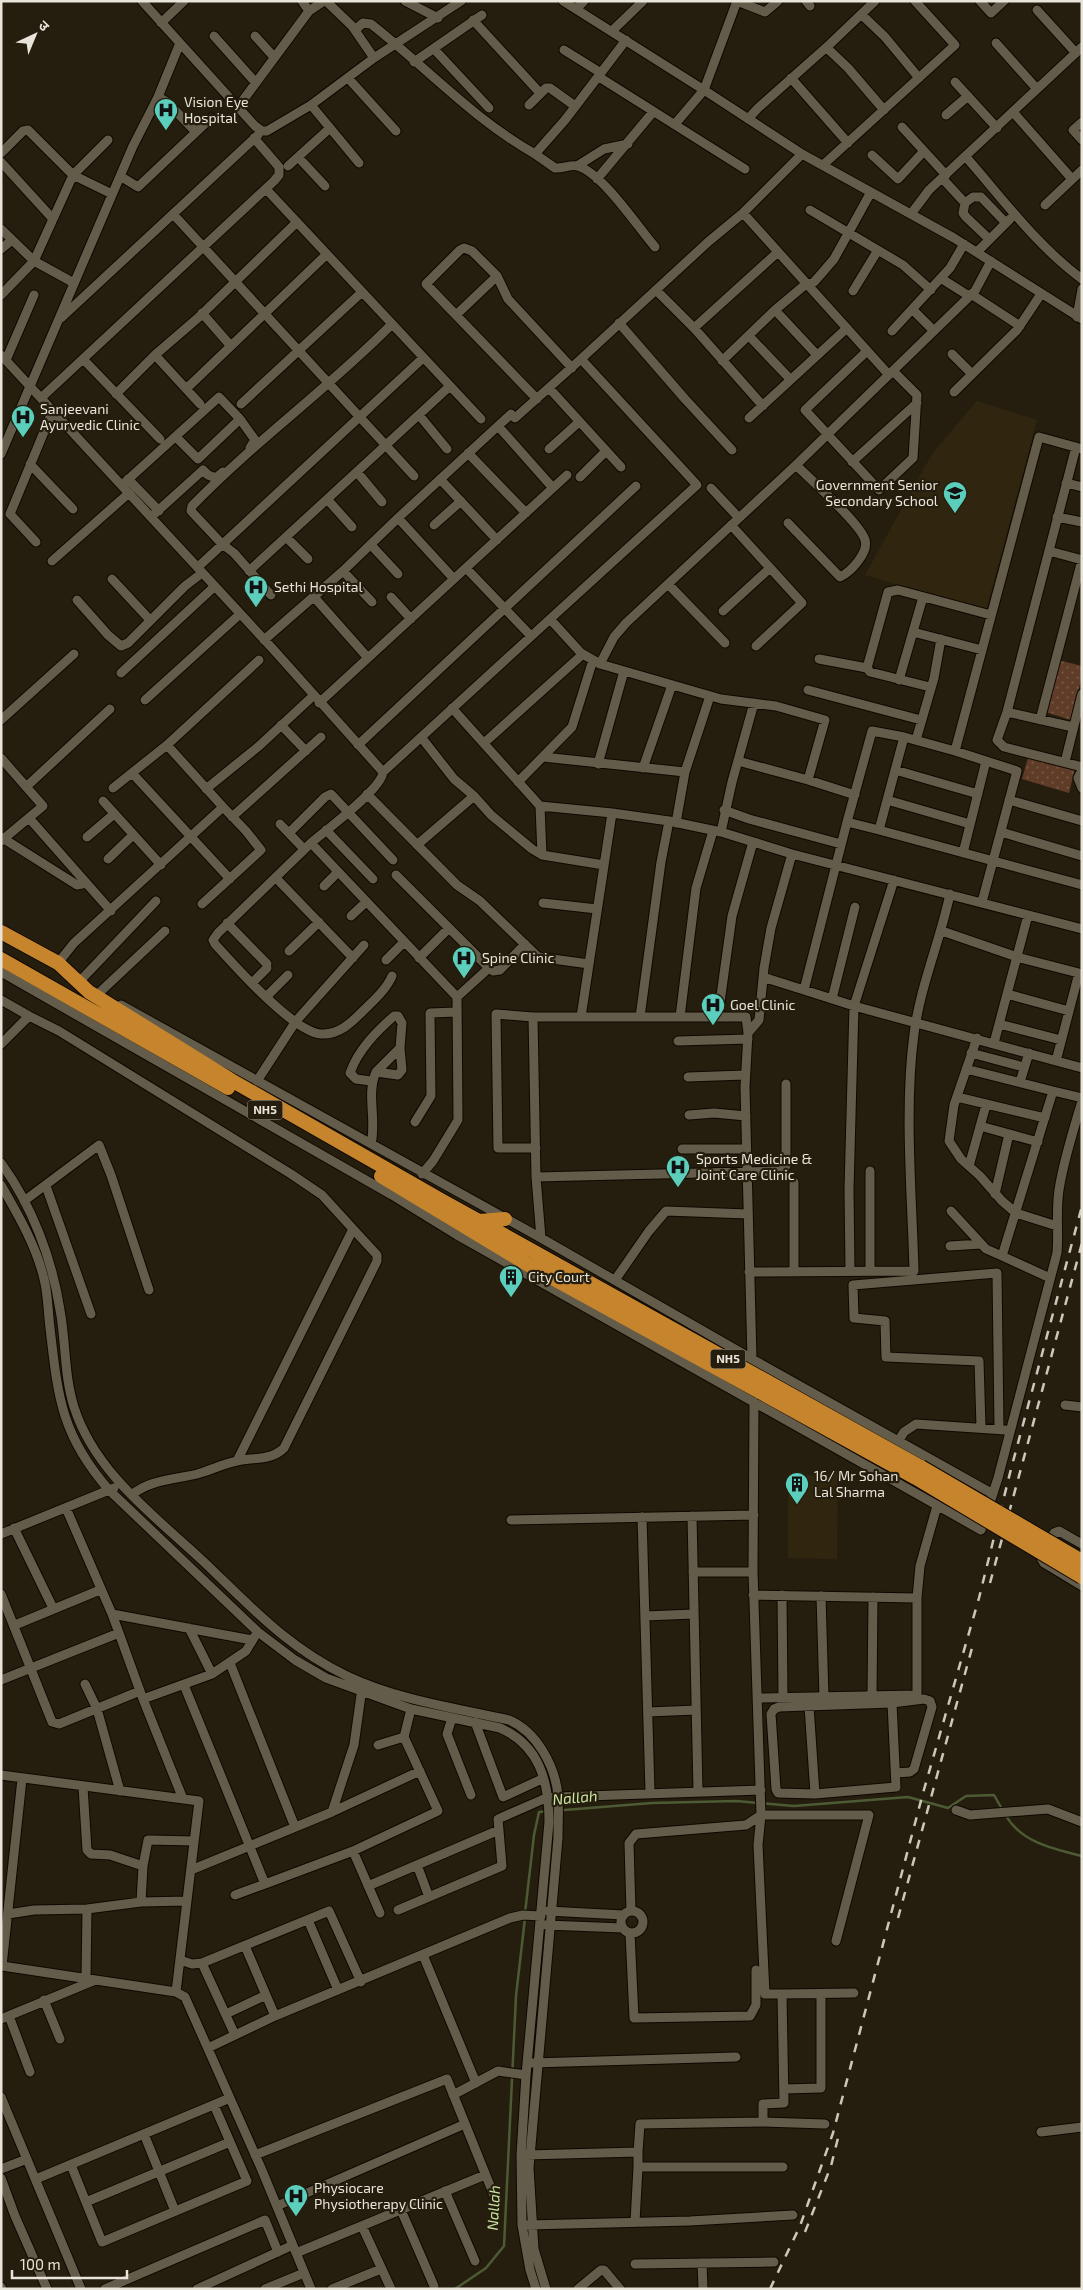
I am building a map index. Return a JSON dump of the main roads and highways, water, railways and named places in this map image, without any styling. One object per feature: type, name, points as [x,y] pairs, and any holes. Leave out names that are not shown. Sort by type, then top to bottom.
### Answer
[{"type":"highway","name":"NH5","points":[[1,932],[58,963],[89,989],[231,1080],[479,1221],[531,1258],[916,1478],[1082,1577]]},
{"type":"highway","name":"NH5","points":[[1,959],[388,1180],[415,1198],[912,1462],[1082,1561]]},
{"type":"highway","points":[[392,1195],[415,1198]]},
{"type":"highway","points":[[479,1221],[505,1219]]},
{"type":"waterway","name":"Nallah","points":[[525,1913],[534,1835],[539,1812],[652,1803],[736,1801],[794,1806],[908,1797],[948,1808],[966,1796],[994,1795],[1002,1809]]},
{"type":"waterway","name":"Nallah","points":[[1005,1814],[1011,1824],[1028,1838],[1049,1847],[1082,1856]]},
{"type":"waterway","name":"Nallah","points":[[455,2289],[486,2268],[504,2246],[516,1996],[525,1918]]},
{"type":"railway","points":[[770,2289],[800,2226],[833,2133],[923,1793],[979,1598],[1011,1469],[1082,1206]]},
{"type":"railway","points":[[990,1583],[1082,1243]]},
{"type":"railway","points":[[898,1918],[972,1648]]},
{"type":"railway","points":[[805,2232],[831,2166],[838,2138]]},
{"type":"place","name":"Vision Eye Hospital","points":[[166,131]]},
{"type":"place","name":"Sanjeevani Ayurvedic Clinic","points":[[23,438]]},
{"type":"place","name":"Government Senior Secondary School","points":[[955,514]]},
{"type":"place","name":"Sethi Hospital","points":[[256,608]]},
{"type":"place","name":"Spine Clinic","points":[[464,979]]},
{"type":"place","name":"Goel Clinic","points":[[713,1026]]},
{"type":"place","name":"Sports Medicine & Joint Care Clinic","points":[[678,1188]]},
{"type":"place","name":"City Court","points":[[511,1298]]},
{"type":"place","name":"16/ Mr Sohan Lal Sharma","points":[[797,1505]]},
{"type":"place","name":"Physiocare Physiotherapy Clinic","points":[[296,2217]]}]
